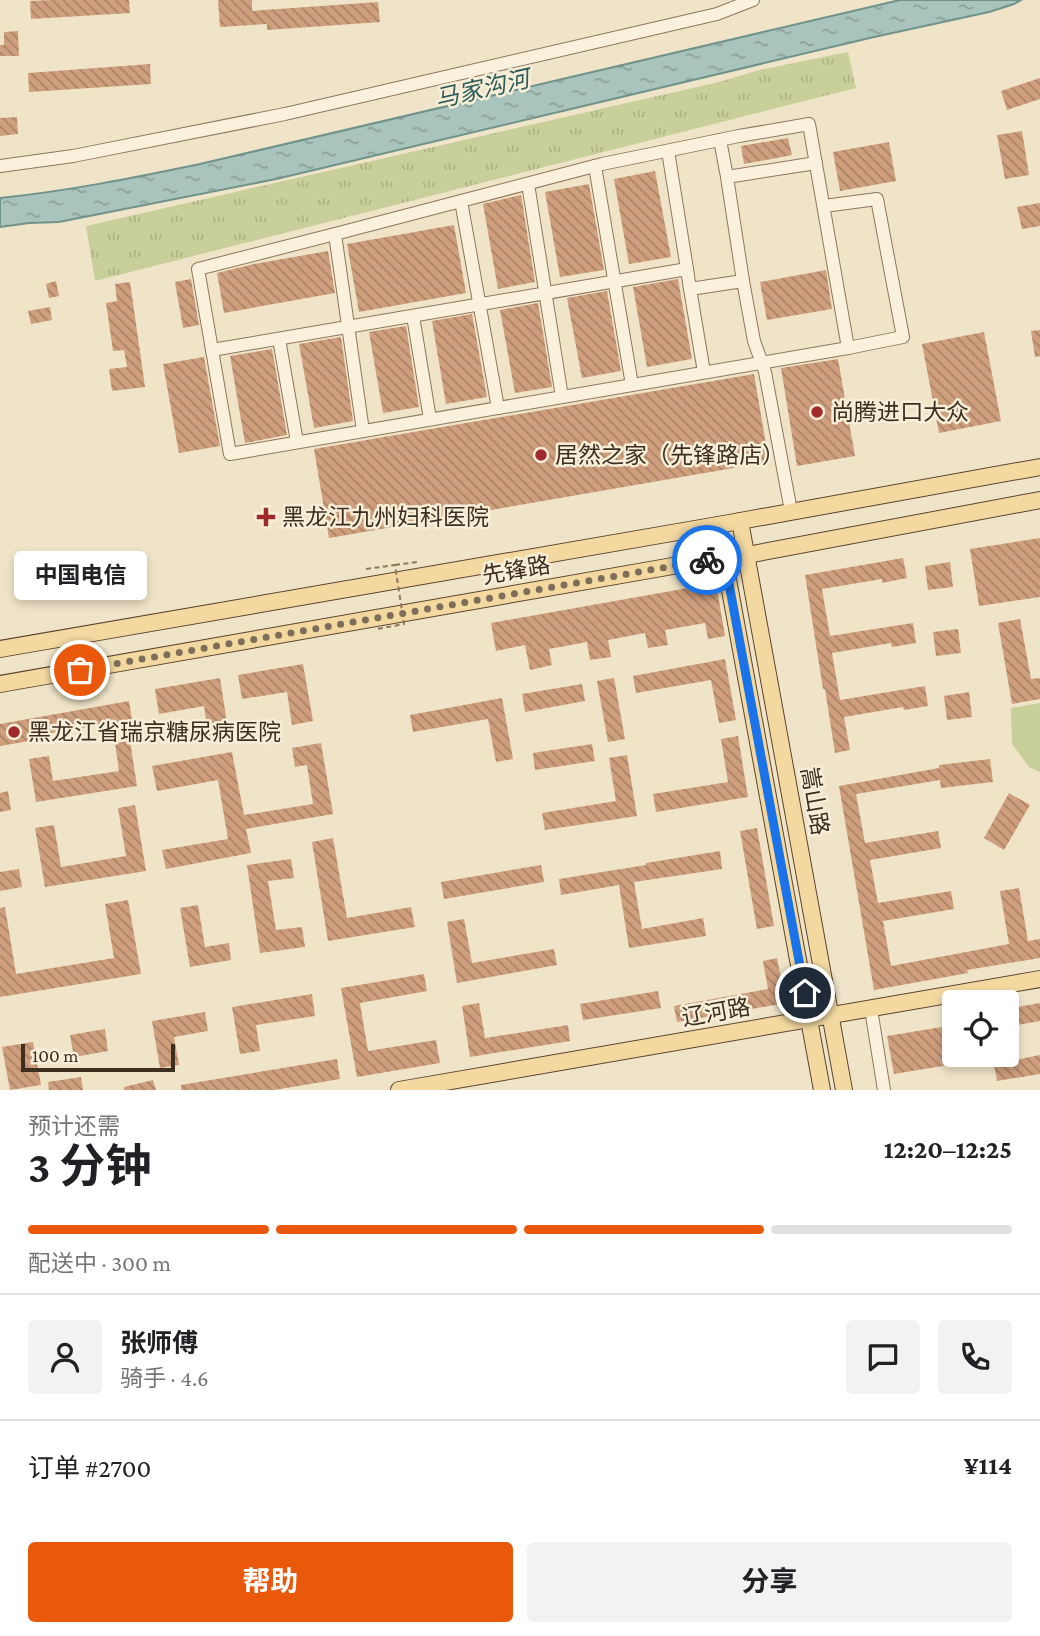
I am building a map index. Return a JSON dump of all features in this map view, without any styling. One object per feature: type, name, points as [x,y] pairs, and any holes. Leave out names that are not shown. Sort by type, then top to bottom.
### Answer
[{"type":"main road","name":"先锋路","points":[[0,649],[1040,467]]},
{"type":"main road","name":"先锋路","points":[[0,684],[747,555],[1040,500]]},
{"type":"main road","name":"嵩山路","points":[[740,521],[844,1090]]},
{"type":"main road","name":"嵩山路","points":[[718,525],[822,1090]]},
{"type":"main road","name":"辽河路","points":[[447,1090],[872,1013],[1040,979]]},
{"type":"main road","name":"辽河路","points":[[1019,991],[1040,987]]},
{"type":"main road","name":"辽河路","points":[[872,1013],[942,1004]]},
{"type":"main road","name":"辽河路","points":[[399,1090],[810,1024]]},
{"type":"street","points":[[0,166],[73,156],[285,114],[718,14],[754,0]]},
{"type":"street","points":[[824,206],[877,199],[903,337],[848,348],[230,454],[198,269],[595,166],[809,124],[848,348]]},
{"type":"street","points":[[720,140],[754,341],[765,372],[791,512]]},
{"type":"street","points":[[668,151],[704,372]]},
{"type":"street","points":[[727,177],[816,163]]},
{"type":"street","points":[[595,166],[632,385]]},
{"type":"street","points":[[528,184],[562,397]]},
{"type":"street","points":[[461,201],[499,408]]},
{"type":"street","points":[[335,234],[363,431]]},
{"type":"street","points":[[212,350],[687,269]]},
{"type":"street","points":[[690,289],[743,281]]},
{"type":"street","points":[[413,316],[430,419]]},
{"type":"street","points":[[279,339],[297,442]]},
{"type":"street","points":[[872,1013],[884,1090]]},
{"type":"path","points":[[366,569],[417,562]]},
{"type":"path","points":[[377,629],[404,624],[395,565]]},
{"type":"green space","points":[[848,52],[856,88],[95,281],[86,226],[719,82],[759,70]]},
{"type":"green space","points":[[1040,703],[1040,772],[1029,767],[1012,744],[1011,708]]},
{"type":"water","points":[[900,0],[1021,0],[989,12],[276,179],[59,222],[0,227],[0,198],[75,188],[200,164]]},
{"type":"building","points":[[129,0],[130,13],[31,19],[30,1]]},
{"type":"building","points":[[218,0],[252,0],[252,11],[378,2],[380,22],[267,30],[267,24],[220,27]]},
{"type":"building","points":[[18,31],[19,56],[0,56],[0,45],[4,45],[4,32]]},
{"type":"building","points":[[150,64],[151,84],[29,92],[28,73]]},
{"type":"building","points":[[1040,78],[1040,99],[1007,110],[1001,91]]},
{"type":"building","points":[[17,117],[18,134],[0,136],[0,118]]},
{"type":"building","points":[[1022,131],[1029,175],[1005,179],[997,135]]},
{"type":"building","points":[[788,138],[792,155],[744,164],[741,146]]},
{"type":"building","points":[[889,142],[896,181],[840,191],[833,152]]},
{"type":"building","points":[[655,171],[671,257],[629,264],[614,179]]},
{"type":"building","points":[[589,184],[604,270],[560,277],[545,192]]},
{"type":"building","points":[[521,195],[535,282],[498,289],[483,204]]},
{"type":"building","points":[[1040,203],[1040,226],[1022,229],[1017,207]]},
{"type":"building","points":[[454,225],[466,293],[359,312],[347,244]]},
{"type":"building","points":[[328,251],[335,293],[224,313],[217,273]]},
{"type":"building","points":[[826,270],[832,309],[767,320],[760,282]]},
{"type":"building","points":[[191,279],[199,325],[183,328],[175,282]]},
{"type":"building","points":[[678,279],[692,359],[647,367],[633,287]]},
{"type":"building","points":[[56,281],[59,296],[49,298],[46,284]]},
{"type":"building","points":[[130,282],[145,387],[112,391],[109,369],[127,367],[124,350],[113,351],[106,303],[117,301],[115,284]]},
{"type":"building","points":[[607,291],[621,371],[582,378],[567,298]]},
{"type":"building","points":[[538,303],[552,387],[515,393],[500,310]]},
{"type":"building","points":[[50,307],[52,320],[31,324],[28,311]]},
{"type":"building","points":[[472,314],[487,397],[446,404],[432,321]]},
{"type":"building","points":[[406,326],[419,407],[383,413],[369,332]]},
{"type":"building","points":[[1040,330],[1040,356],[1035,357],[1031,331]]},
{"type":"building","points":[[984,332],[1001,421],[939,433],[922,344]]},
{"type":"building","points":[[341,337],[353,421],[314,428],[299,344]]},
{"type":"building","points":[[272,349],[287,435],[245,443],[230,356]]},
{"type":"building","points":[[204,357],[220,446],[179,453],[163,364]]},
{"type":"building","name":"尚腾进口大众","points":[[838,359],[855,456],[797,466],[781,368]]},
{"type":"building","name":"居然之家（先锋路店）","points":[[754,374],[769,462],[329,538],[314,449]]},
{"type":"building","points":[[1040,538],[1040,597],[979,606],[970,549]]},
{"type":"building","points":[[903,558],[907,578],[882,583],[882,579],[822,589],[830,636],[913,623],[916,643],[892,647],[891,643],[832,653],[840,700],[925,686],[928,706],[904,710],[903,707],[844,717],[850,750],[835,753],[805,575]]},
{"type":"building","points":[[950,562],[953,587],[928,590],[925,566]]},
{"type":"building","points":[[716,583],[725,636],[708,639],[705,623],[665,630],[668,645],[648,648],[645,633],[608,640],[611,657],[590,660],[587,642],[549,649],[552,665],[530,670],[525,645],[496,651],[491,623]]},
{"type":"building","points":[[1020,619],[1031,679],[1040,678],[1040,699],[1012,704],[998,623]]},
{"type":"building","points":[[958,629],[961,653],[936,656],[933,632]]},
{"type":"building","points":[[725,659],[736,720],[719,723],[711,680],[636,693],[633,676]]},
{"type":"building","points":[[303,664],[313,721],[292,725],[287,692],[242,699],[238,675]]},
{"type":"building","points":[[220,678],[229,736],[209,739],[204,706],[159,714],[155,689]]},
{"type":"building","points":[[614,678],[625,739],[608,742],[597,681]]},
{"type":"building","points":[[582,684],[585,701],[525,712],[522,694]]},
{"type":"building","points":[[969,692],[972,717],[947,720],[944,696]]},
{"type":"building","points":[[502,698],[513,759],[496,762],[488,719],[413,732],[410,715]]},
{"type":"building","points":[[129,701],[132,720],[28,737],[29,741],[0,746],[0,724]]},
{"type":"building","points":[[738,736],[748,797],[656,812],[653,794],[728,782],[721,739]]},
{"type":"building","points":[[130,741],[137,786],[36,802],[29,759],[49,756],[53,781],[119,771],[115,743]]},
{"type":"building","points":[[321,743],[333,814],[246,829],[251,853],[166,869],[162,850],[228,839],[218,780],[157,791],[152,766],[232,752],[244,815],[313,804],[307,765],[295,767],[292,748]]},
{"type":"building","points":[[592,744],[595,761],[535,770],[533,753]]},
{"type":"building","points":[[627,755],[637,816],[545,830],[542,813],[616,801],[609,758]]},
{"type":"building","points":[[990,759],[993,782],[941,788],[940,780],[856,794],[865,843],[938,831],[941,848],[870,860],[878,903],[951,891],[954,909],[883,921],[891,966],[1009,944],[1000,891],[1019,888],[1028,941],[1040,939],[1040,958],[874,990],[839,786],[939,768],[939,765]]},
{"type":"building","points":[[8,791],[11,810],[0,812],[0,793]]},
{"type":"building","points":[[1009,793],[1030,805],[1004,850],[984,838]]},
{"type":"building","points":[[135,805],[146,871],[45,887],[35,828],[54,825],[61,867],[126,856],[118,808]]},
{"type":"building","points":[[757,828],[774,926],[757,929],[740,831]]},
{"type":"building","points":[[333,838],[347,918],[411,907],[415,927],[328,941],[312,842]]},
{"type":"building","points":[[720,851],[722,869],[634,882],[642,929],[703,918],[706,936],[629,948],[619,885],[561,895],[559,879]]},
{"type":"building","points":[[291,859],[294,878],[268,881],[276,930],[302,927],[305,947],[260,953],[247,865]]},
{"type":"building","points":[[541,865],[544,882],[444,899],[441,882]]},
{"type":"building","points":[[19,869],[22,887],[0,891],[0,872]]},
{"type":"building","points":[[128,900],[141,974],[0,997],[0,908],[5,907],[16,974],[114,958],[105,904]]},
{"type":"building","points":[[198,905],[205,947],[229,943],[231,960],[190,967],[180,908]]},
{"type":"building","points":[[464,919],[472,963],[554,949],[557,965],[457,983],[447,922]]},
{"type":"building","points":[[777,958],[786,1003],[677,1022],[674,1006],[768,989],[763,961]]},
{"type":"building","points":[[424,974],[427,991],[360,1003],[368,1051],[436,1040],[440,1063],[357,1077],[341,988]]},
{"type":"building","points":[[658,991],[661,1008],[583,1020],[580,1004]]},
{"type":"building","points":[[312,994],[315,1016],[256,1025],[260,1051],[240,1054],[232,1007]]},
{"type":"building","points":[[479,1003],[485,1038],[568,1025],[570,1041],[470,1057],[462,1006]]},
{"type":"building","points":[[1040,1003],[1040,1021],[1019,1025],[1019,1007]]},
{"type":"building","points":[[205,1012],[208,1031],[174,1037],[179,1065],[160,1068],[152,1021]]},
{"type":"building","points":[[942,1027],[942,1066],[894,1074],[887,1036]]},
{"type":"building","points":[[105,1029],[108,1051],[74,1057],[70,1035]]},
{"type":"building","points":[[33,1042],[41,1085],[10,1090],[2,1047]]},
{"type":"building","points":[[1040,1055],[1040,1074],[997,1081],[995,1067],[1019,1067],[1019,1059]]},
{"type":"building","points":[[337,1059],[340,1079],[274,1090],[181,1090],[181,1085]]},
{"type":"building","points":[[81,1077],[83,1090],[49,1090],[48,1082]]},
{"type":"building","points":[[153,1080],[156,1090],[124,1090],[124,1087]]},
{"type":"way so far","points":[[80,670],[707,560]]},
{"type":"place","name":"尚腾进口大众","points":[[817,412]]},
{"type":"place","name":"居然之家（先锋路店）","points":[[541,455]]},
{"type":"place","name":"黑龙江九州妇科医院","points":[[266,517]]},
{"type":"place","name":"中国电信","points":[[80,670]]},
{"type":"place","name":"黑龙江省瑞京糖尿病医院","points":[[14,732]]},
{"type":"route","points":[[707,560],[724,557],[805,993]]},
{"type":"water label","name":"马家沟河","points":[[482,89]]}]
